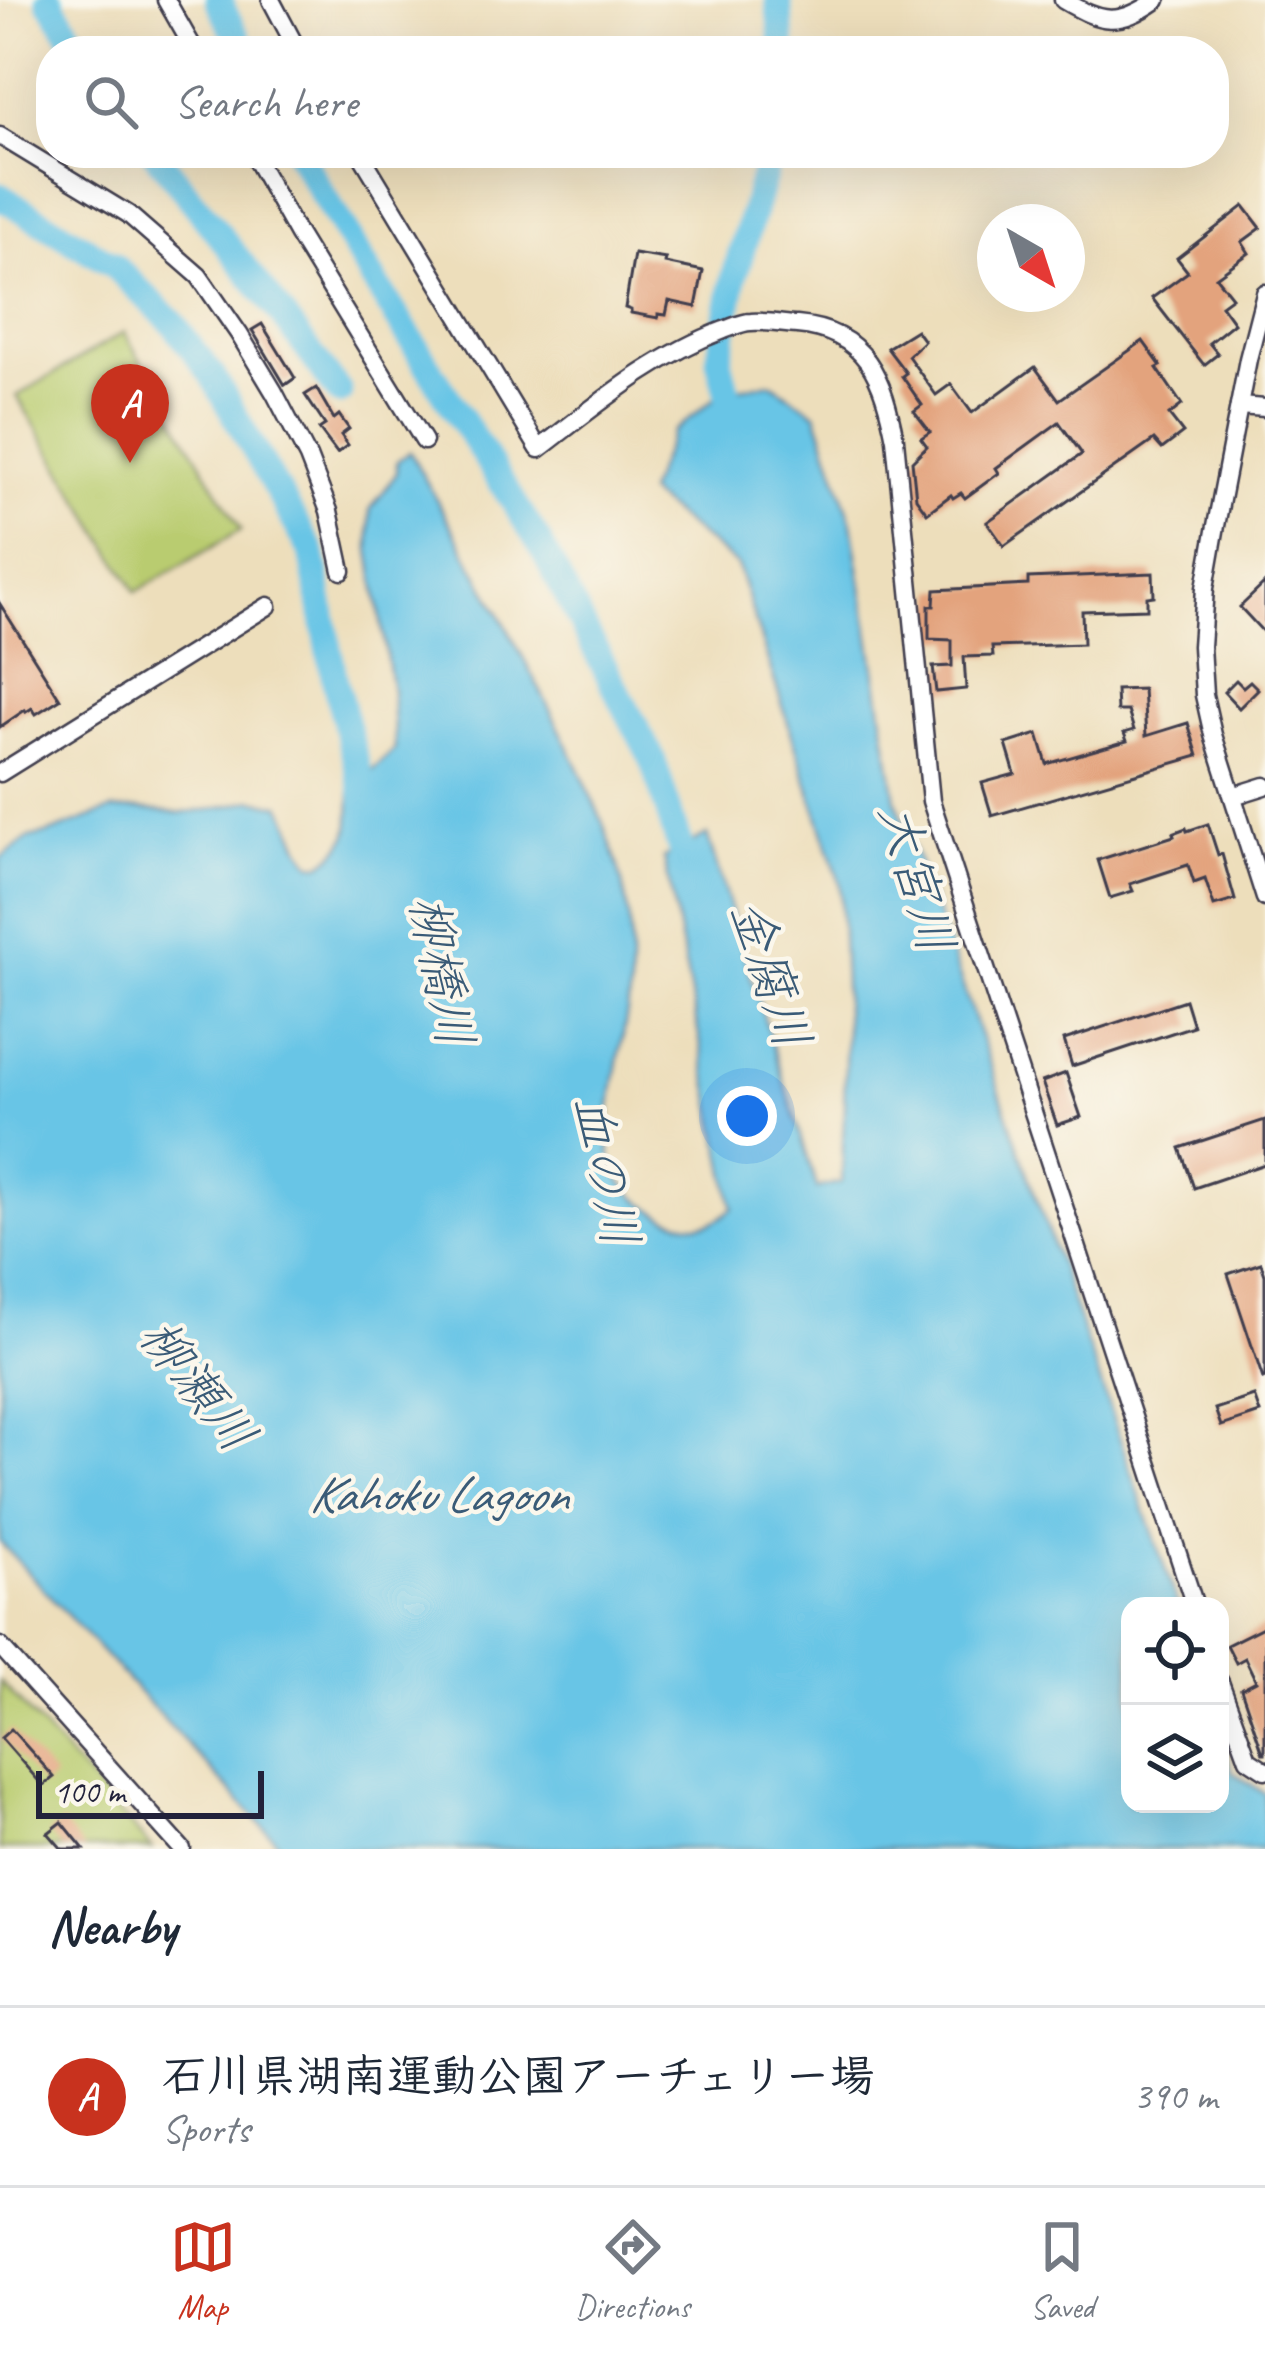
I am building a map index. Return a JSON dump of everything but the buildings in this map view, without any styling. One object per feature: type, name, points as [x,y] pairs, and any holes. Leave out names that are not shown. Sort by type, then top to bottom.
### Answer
[{"type":"street","points":[[166,0],[186,36]]},
{"type":"street","points":[[271,0],[290,36]]},
{"type":"street","points":[[1063,0],[1096,19],[1134,16],[1157,0]]},
{"type":"street","points":[[0,136],[36,158]]},
{"type":"street","points":[[53,168],[128,214],[199,276],[251,353],[308,457],[329,511],[342,571]]},
{"type":"street","points":[[260,168],[424,441]]},
{"type":"street","points":[[369,168],[539,449],[670,354],[747,322],[809,326],[844,339],[871,362],[896,439],[932,801],[1192,1597]]},
{"type":"street","points":[[1265,292],[1205,588],[1201,646],[1213,735],[1265,898]]},
{"type":"street","points":[[1239,406],[1265,408]]},
{"type":"street","points":[[0,773],[268,606]]},
{"type":"street","points":[[1233,796],[1265,785]]},
{"type":"street","points":[[0,1646],[182,1849]]},
{"type":"street","points":[[1228,1705],[1248,1759],[1265,1771]]},
{"type":"green space","points":[[124,332],[241,530],[136,592],[17,396]]},
{"type":"green space","points":[[0,1681],[152,1849],[0,1849]]},
{"type":"water","name":"Kahoku Lagoon","points":[[771,383],[816,413],[852,523],[896,800],[1175,1597],[1121,1597],[1121,1813],[1229,1813],[1229,1760],[1233,1772],[1265,1794],[1265,1849],[284,1849],[0,1542],[0,858],[29,838],[111,810],[178,813],[253,800],[281,805],[312,863],[322,864],[333,855],[348,832],[351,791],[395,749],[392,691],[370,551],[370,510],[397,473],[397,461],[410,452],[544,698],[593,799],[618,867],[631,960],[609,1132],[620,1179],[654,1210],[683,1222],[710,1223],[733,1208],[664,858],[707,835],[817,1188],[842,1182],[846,1034],[840,883],[737,565],[647,493],[673,432],[725,390]]},
{"type":"waterway","name":"血の川","points":[[49,0],[72,36]]},
{"type":"waterway","name":"金腐川","points":[[218,0],[236,36]]},
{"type":"waterway","name":"大宮川","points":[[778,0],[782,36]]},
{"type":"waterway","name":"血の川","points":[[167,168],[339,392]]},
{"type":"waterway","name":"金腐川","points":[[307,168],[540,544],[652,758],[691,883]]},
{"type":"waterway","name":"大宮川","points":[[735,424],[719,360],[734,277],[766,168]]},
{"type":"waterway","name":"柳橋川","points":[[0,196],[113,265],[173,323],[212,375],[312,552],[335,682],[368,818]]},
{"type":"place","name":"石川県湖南運動公園アーチェリー場","points":[[130,463]]},
{"type":"water label","name":"柳瀬川","points":[[198,1385]]}]
